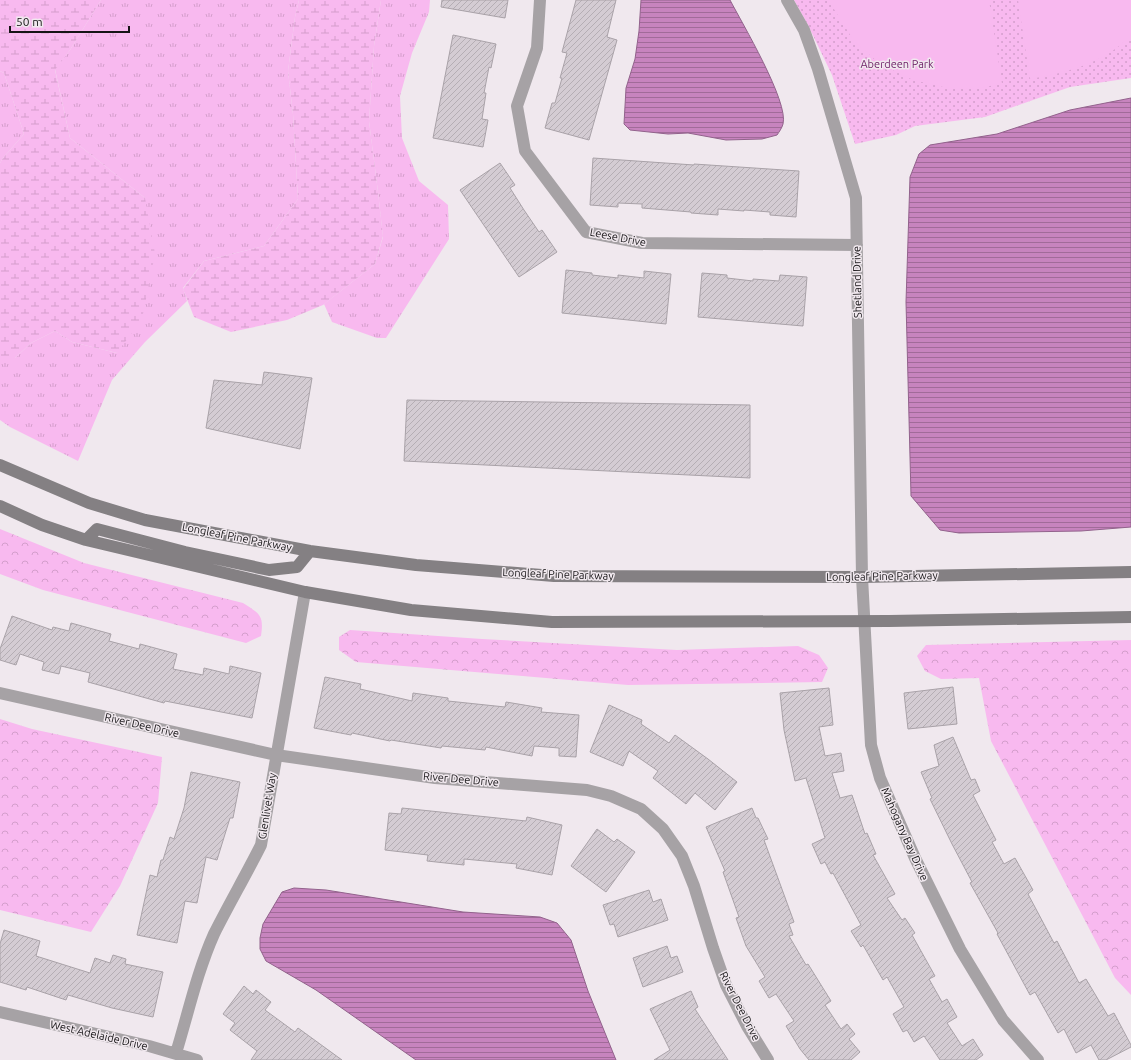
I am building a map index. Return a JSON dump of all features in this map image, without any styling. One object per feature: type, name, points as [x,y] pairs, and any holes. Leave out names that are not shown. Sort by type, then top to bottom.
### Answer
[{"type":"main road","name":"Longleaf Pine Parkway","points":[[0,465],[89,503],[144,520],[310,551],[416,565],[554,576],[862,577],[1131,572]]},
{"type":"main road","points":[[0,506],[42,525],[86,540],[305,592],[411,610],[552,622],[864,621],[1131,617]]},
{"type":"main road","points":[[86,540],[97,529],[185,552],[269,570],[297,567],[310,551]]},
{"type":"street","name":"Leese Drive","points":[[540,0],[537,48],[517,106],[526,151],[586,232],[642,243],[857,246]]},
{"type":"street","name":"Shetland Drive","points":[[787,0],[804,30],[818,69],[856,198],[862,577]]},
{"type":"street","name":"Mahogany Bay Drive","points":[[862,577],[871,745],[880,778],[915,858],[960,949],[1003,1020],[1038,1060]]},
{"type":"street","name":"Glenlivet Way","points":[[176,1053],[201,968],[214,934],[251,866],[260,845],[305,592]]},
{"type":"street","name":"River Dee Drive","points":[[0,693],[276,755],[435,778],[587,790],[611,796],[641,809],[663,829],[682,856],[694,886],[726,985],[747,1026],[768,1060]]},
{"type":"street","name":"West Adelaide Drive","points":[[0,1012],[176,1053],[197,1060]]},
{"type":"green space","points":[[0,0],[101,0],[70,50],[55,70],[70,138],[145,198],[155,254],[142,319],[117,353],[72,342],[55,331],[31,343],[15,358],[0,358],[0,163],[24,134],[4,73],[0,71]]},
{"type":"green space","points":[[101,0],[299,0],[295,17],[288,71],[293,114],[298,199],[264,246],[204,261],[183,288],[187,301],[145,342],[112,380],[78,461],[10,427],[0,420],[0,358],[15,358],[31,343],[55,331],[72,342],[117,353],[145,198],[70,138],[55,69],[70,50]]},
{"type":"green space","points":[[299,0],[381,0],[374,46],[369,121],[383,236],[375,264],[323,305],[287,320],[231,332],[194,317],[183,289],[204,261],[264,246],[298,199],[293,114],[288,71],[295,17]]},
{"type":"green space","points":[[381,0],[430,0],[429,12],[412,53],[400,96],[402,138],[419,181],[448,205],[449,239],[386,338],[377,338],[332,322],[324,304],[375,264],[383,237],[369,121],[374,46]]},
{"type":"green space","name":"Aberdeen Park","points":[[794,0],[1131,0],[1131,78],[1070,87],[985,117],[915,126],[896,135],[855,144],[832,75]]},
{"type":"green space","points":[[830,0],[989,0],[1002,84],[972,89],[943,87],[913,80],[880,64],[854,41],[832,6]]},
{"type":"green space","points":[[1018,0],[1131,0],[1131,35],[1121,45],[1097,60],[1057,74],[1030,79]]},
{"type":"green space","points":[[0,71],[4,73],[24,134],[0,163]]},
{"type":"green space","points":[[0,529],[84,563],[243,603],[260,616],[262,624],[261,636],[246,643],[43,590],[0,574]]},
{"type":"green space","points":[[350,630],[677,650],[798,646],[819,655],[828,668],[822,682],[628,685],[356,662],[339,650],[339,637]]},
{"type":"green space","points":[[1131,640],[1131,995],[1115,978],[991,741],[979,678],[941,679],[925,671],[917,656],[926,645]]},
{"type":"green space","points":[[0,719],[32,729],[162,757],[158,803],[120,886],[91,932],[0,910]]},
{"type":"shaded area","points":[[641,0],[730,0],[763,62],[779,99],[783,113],[783,124],[777,135],[762,139],[726,140],[688,133],[668,134],[630,130],[624,124],[626,88],[635,59]]},
{"type":"shaded area","points":[[1131,98],[1131,527],[1081,531],[959,533],[940,530],[911,496],[906,302],[910,177],[919,154],[930,145],[997,134],[1070,110]]},
{"type":"shaded area","points":[[294,888],[326,890],[463,912],[540,917],[557,923],[571,940],[588,991],[616,1060],[416,1060],[316,990],[266,961],[260,949],[260,938],[263,924],[282,892]]},
{"type":"building","points":[[442,0],[508,0],[505,18],[441,7]]},
{"type":"building","points":[[576,0],[616,0],[607,37],[617,40],[589,140],[545,128],[552,103],[555,103],[562,78],[560,78],[567,53],[562,52]]},
{"type":"building","points":[[453,35],[496,44],[491,68],[489,67],[484,93],[486,93],[482,119],[488,120],[483,147],[433,138]]},
{"type":"building","points":[[593,158],[799,171],[796,217],[770,215],[770,212],[718,209],[718,215],[691,213],[642,208],[642,204],[618,203],[618,207],[590,205]]},
{"type":"building","points":[[500,163],[515,185],[510,188],[524,210],[539,232],[542,230],[557,252],[519,277],[460,190]]},
{"type":"building","points":[[566,270],[618,278],[618,275],[644,278],[644,271],[671,274],[666,324],[562,313]]},
{"type":"building","points":[[702,273],[727,275],[727,278],[753,281],[753,279],[779,281],[780,275],[807,277],[803,326],[698,317]]},
{"type":"building","points":[[264,372],[312,378],[300,449],[206,428],[214,380],[262,385]]},
{"type":"building","points":[[407,400],[750,405],[750,478],[404,461]]},
{"type":"building","points":[[12,616],[52,630],[53,627],[69,631],[71,623],[111,634],[109,641],[139,649],[140,644],[177,654],[173,669],[203,675],[204,668],[229,674],[230,666],[261,673],[252,718],[165,701],[164,703],[88,682],[90,673],[61,666],[59,674],[42,670],[44,662],[20,654],[16,665],[0,660],[0,649]]},
{"type":"building","points":[[325,677],[361,684],[360,689],[412,701],[413,693],[448,698],[448,701],[505,707],[506,702],[542,708],[541,712],[579,715],[576,757],[559,756],[559,748],[534,746],[532,756],[486,747],[485,750],[442,746],[441,748],[314,728]]},
{"type":"building","points":[[953,687],[957,724],[908,729],[904,693]]},
{"type":"building","points":[[829,688],[833,725],[819,727],[825,756],[841,753],[844,771],[832,773],[840,798],[852,795],[865,834],[867,833],[876,854],[873,855],[895,894],[887,898],[902,920],[905,918],[915,933],[912,935],[935,976],[929,979],[942,1002],[947,999],[957,1017],[947,1023],[962,1046],[973,1039],[983,1055],[976,1060],[940,1060],[924,1036],[914,1042],[907,1030],[903,1032],[893,1014],[904,1007],[887,977],[883,980],[863,945],[861,947],[851,931],[861,925],[833,873],[831,874],[825,862],[821,864],[812,844],[825,838],[806,778],[795,781],[784,730],[780,693]]},
{"type":"building","points":[[609,705],[642,720],[641,724],[669,743],[675,735],[737,782],[715,810],[695,793],[686,804],[653,778],[658,771],[629,751],[623,766],[590,752]]},
{"type":"building","points":[[953,737],[971,780],[975,779],[980,791],[973,795],[996,840],[992,842],[1004,864],[1015,858],[1033,890],[1028,894],[1054,943],[1057,941],[1079,983],[1086,979],[1108,1016],[1114,1013],[1131,1047],[1106,1060],[1099,1060],[1091,1045],[1076,1053],[1064,1029],[1058,1033],[1035,992],[1030,995],[970,883],[972,882],[930,799],[932,798],[921,772],[939,766],[934,745]]},
{"type":"building","points":[[191,772],[240,782],[233,818],[230,818],[217,860],[206,857],[197,903],[185,901],[177,943],[137,935],[150,875],[157,877],[161,860],[163,860],[170,837],[174,839],[184,808]]},
{"type":"building","points":[[402,808],[526,821],[527,817],[562,825],[552,875],[516,868],[517,864],[464,859],[464,865],[427,861],[428,855],[385,850],[389,813],[401,814]]},
{"type":"building","points":[[752,808],[768,839],[764,840],[794,922],[789,924],[793,935],[789,936],[806,965],[808,964],[831,1001],[825,1005],[841,1029],[847,1024],[855,1034],[849,1039],[860,1052],[851,1060],[809,1060],[800,1049],[786,1026],[794,1021],[776,994],[769,998],[759,981],[765,977],[746,946],[736,918],[739,917],[723,872],[725,871],[706,827]]},
{"type":"building","points":[[597,829],[614,842],[617,839],[635,852],[606,892],[571,866]]},
{"type":"building","points":[[649,890],[653,902],[661,899],[668,920],[618,937],[614,924],[610,925],[603,905]]},
{"type":"building","points":[[4,930],[40,941],[36,956],[90,973],[95,958],[110,963],[113,955],[126,959],[125,964],[163,972],[153,1017],[112,1008],[68,995],[66,1000],[27,987],[26,990],[0,982],[0,944]]},
{"type":"building","points":[[667,946],[671,958],[677,956],[683,972],[643,987],[633,958]]},
{"type":"building","points":[[244,986],[253,994],[256,990],[271,1002],[265,1010],[295,1032],[298,1028],[342,1060],[251,1060],[257,1051],[230,1030],[235,1023],[223,1014]]},
{"type":"building","points":[[691,991],[698,1007],[695,1009],[728,1060],[654,1060],[670,1050],[650,1009]]}]
